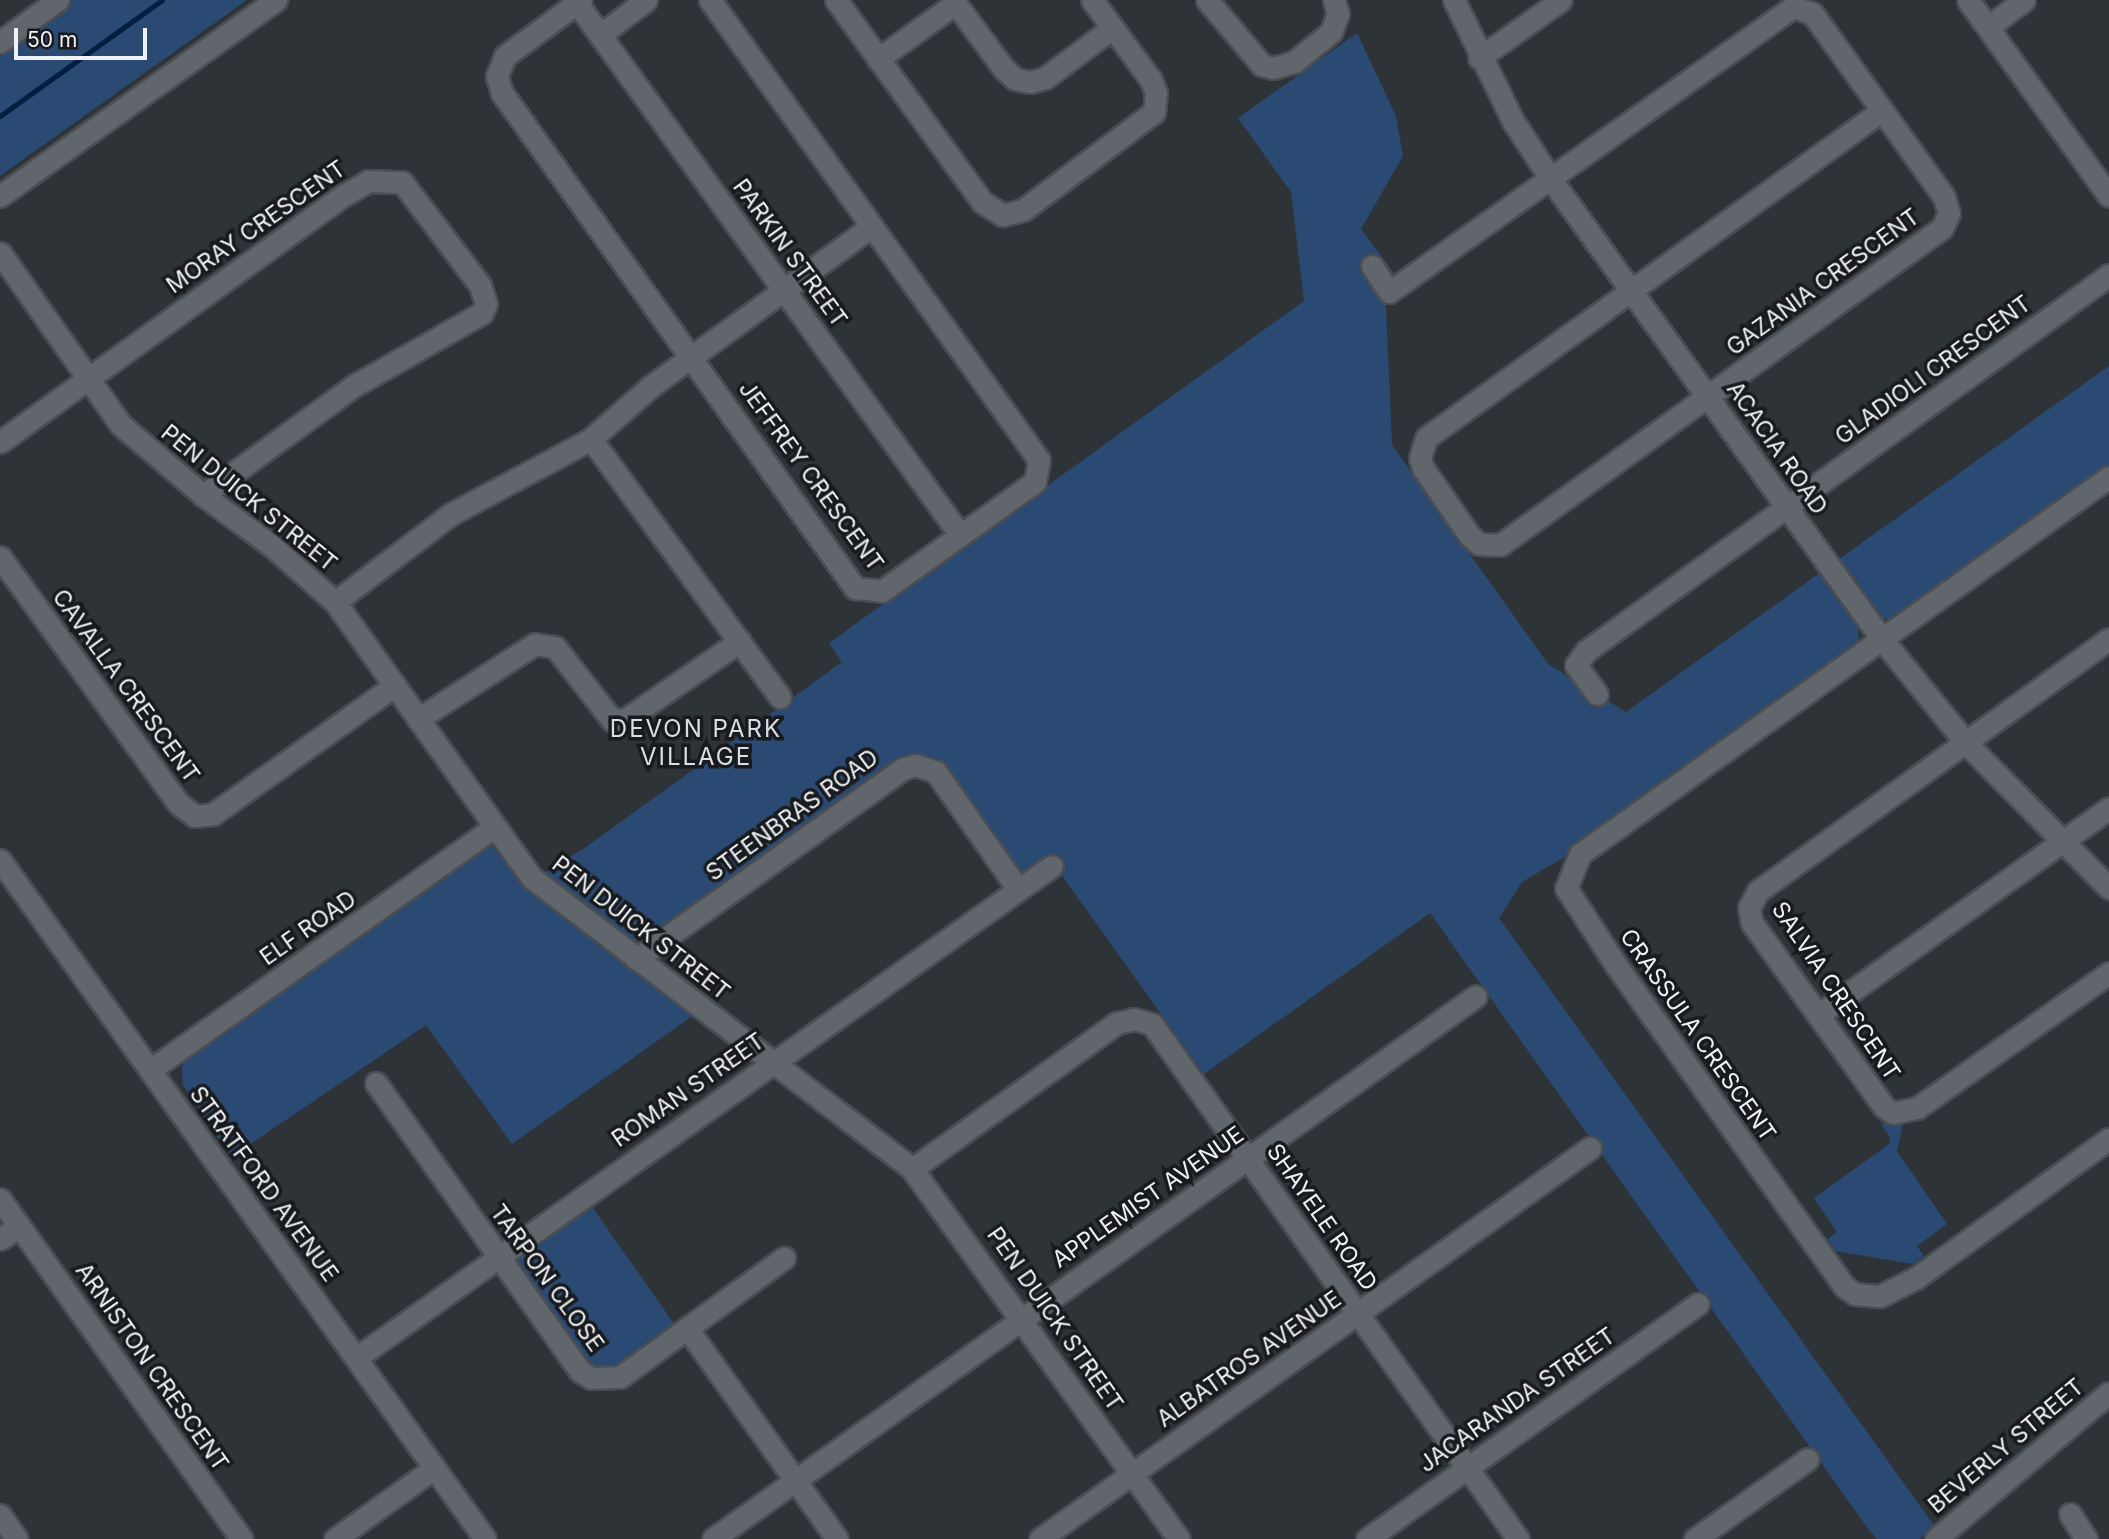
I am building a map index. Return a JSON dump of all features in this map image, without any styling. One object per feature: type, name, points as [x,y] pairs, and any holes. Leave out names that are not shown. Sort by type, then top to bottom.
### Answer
[{"type":"street","points":[[0,42],[58,0]]},
{"type":"street","points":[[0,196],[275,0]]},
{"type":"street","points":[[600,35],[646,0]]},
{"type":"street","name":"JEFFREY CRESCENT","points":[[579,1],[505,56],[498,82],[855,588],[877,593],[892,586],[1035,482],[1039,460],[710,0]]},
{"type":"street","points":[[836,0],[982,202],[1003,215],[1023,210],[1154,111],[1156,93],[1151,80],[1092,0]]},
{"type":"street","points":[[1207,0],[1262,65],[1273,68],[1294,62],[1331,32],[1339,14],[1334,0]]},
{"type":"street","name":"ACACIA ROAD","points":[[1454,0],[1479,58],[1550,178],[1881,638],[1966,743],[2109,888]]},
{"type":"street","points":[[1479,58],[1561,0]]},
{"type":"street","points":[[1968,0],[2109,196]]},
{"type":"street","points":[[1988,27],[2024,0]]},
{"type":"street","name":"PARKIN STREET","points":[[579,1],[600,35],[960,535]]},
{"type":"street","points":[[878,60],[954,2],[1004,69],[1015,79],[1030,82],[1045,78],[1112,28]]},
{"type":"street","name":"GAZANIA CRESCENT","points":[[1550,178],[1793,7],[1812,13],[1944,197],[1949,213],[1946,221],[1709,398]]},
{"type":"street","points":[[1709,398],[1500,545],[1479,544],[1469,535],[1423,468],[1420,458],[1426,438],[1881,111]]},
{"type":"street","points":[[1373,267],[1389,292],[1550,178]]},
{"type":"street","name":"MORAY CRESCENT","points":[[87,380],[368,181],[393,179],[411,188],[480,285],[486,304],[482,313],[355,385],[203,495]]},
{"type":"street","points":[[335,602],[451,514],[591,439],[691,356],[871,227]]},
{"type":"street","name":"PEN DUICK STREET","points":[[0,253],[121,425],[203,495],[272,545],[335,602],[495,827],[548,893],[912,1169],[1179,1539]]},
{"type":"street","name":"GLADIOLI CRESCENT","points":[[1597,694],[1576,665],[1580,657],[2109,275]]},
{"type":"street","points":[[0,442],[87,380]]},
{"type":"street","points":[[591,439],[780,697]]},
{"type":"street","name":"CRASSULA CRESCENT","points":[[2109,477],[1580,854],[1567,877],[1568,896],[1845,1287],[1855,1294],[1880,1296],[1916,1278],[2109,1139]]},
{"type":"street","name":"CAVALLA CRESCENT","points":[[0,556],[179,804],[195,816],[213,814],[395,685]]},
{"type":"street","points":[[1966,743],[2109,639]]},
{"type":"street","points":[[418,719],[535,644],[555,647],[612,720],[626,719],[740,642]]},
{"type":"street","name":"SALVIA CRESCENT","points":[[1966,743],[1752,899],[1749,908],[1752,922],[1884,1107],[1903,1114],[2109,974]]},
{"type":"street","name":"STEENBRAS ROAD","points":[[636,959],[902,769],[915,765],[936,772],[1018,889]]},
{"type":"street","points":[[1818,1015],[2109,808]]},
{"type":"street","name":"ELF ROAD","points":[[150,1070],[495,827]]},
{"type":"street","name":"STRATFORD AVENUE","points":[[0,860],[485,1539]]},
{"type":"street","name":"ROMAN STREET","points":[[356,1358],[1052,866]]},
{"type":"street","name":"APPLEMIST AVENUE","points":[[713,1539],[1476,996]]},
{"type":"street","name":"SHAYELE ROAD","points":[[912,1169],[1117,1023],[1134,1019],[1152,1024],[1518,1539]]},
{"type":"street","name":"TARPON CLOSE","points":[[376,1083],[580,1371],[591,1378],[605,1381],[620,1377],[785,1258]]},
{"type":"street","name":"ALBATROS AVENUE","points":[[1040,1539],[1590,1148]]},
{"type":"street","name":"ARNISTON CRESCENT","points":[[0,1199],[242,1539]]},
{"type":"street","points":[[0,1239],[19,1226]]},
{"type":"street","name":"JACARANDA STREET","points":[[1367,1539],[1698,1304]]},
{"type":"street","points":[[687,1328],[837,1539]]},
{"type":"street","name":"BEVERLY STREET","points":[[1936,1539],[2109,1393]]},
{"type":"street","points":[[1695,1539],[1808,1459]]},
{"type":"street","points":[[335,1539],[434,1468]]},
{"type":"street","points":[[2070,1514],[2087,1539]]},
{"type":"street","points":[[0,1515],[17,1539]]},
{"type":"shaded area","points":[[67,0],[247,0],[0,176],[0,48]]},
{"type":"shaded area","points":[[1357,33],[1396,116],[1403,156],[1361,229],[1393,272],[1386,307],[1392,445],[1548,664],[1626,712],[1821,572],[1858,623],[1859,643],[1570,854],[1522,882],[1499,918],[1935,1527],[1919,1539],[1877,1539],[1869,1530],[1430,913],[1204,1074],[1053,863],[1019,873],[930,762],[650,940],[624,941],[541,875],[586,847],[842,662],[829,643],[1304,301],[1291,192],[1238,118]]},
{"type":"shaded area","points":[[2109,366],[2109,467],[1894,619],[1878,619],[1835,562]]},
{"type":"shaded area","points":[[488,845],[499,848],[554,910],[695,1014],[512,1144],[426,1025],[231,1157],[183,1085],[182,1067],[188,1055]]},
{"type":"shaded area","points":[[1888,1120],[1903,1123],[1897,1151],[1947,1224],[1917,1246],[1924,1256],[1913,1264],[1835,1251],[1827,1240],[1837,1232],[1814,1198],[1889,1144],[1890,1137],[1881,1124]]},
{"type":"shaded area","points":[[588,1201],[677,1328],[617,1371],[591,1370],[514,1260]]},
{"type":"waterway","points":[[0,116],[162,0]]},
{"type":"district","name":"DEVON PARK VILLAGE","points":[[696,743]]}]
